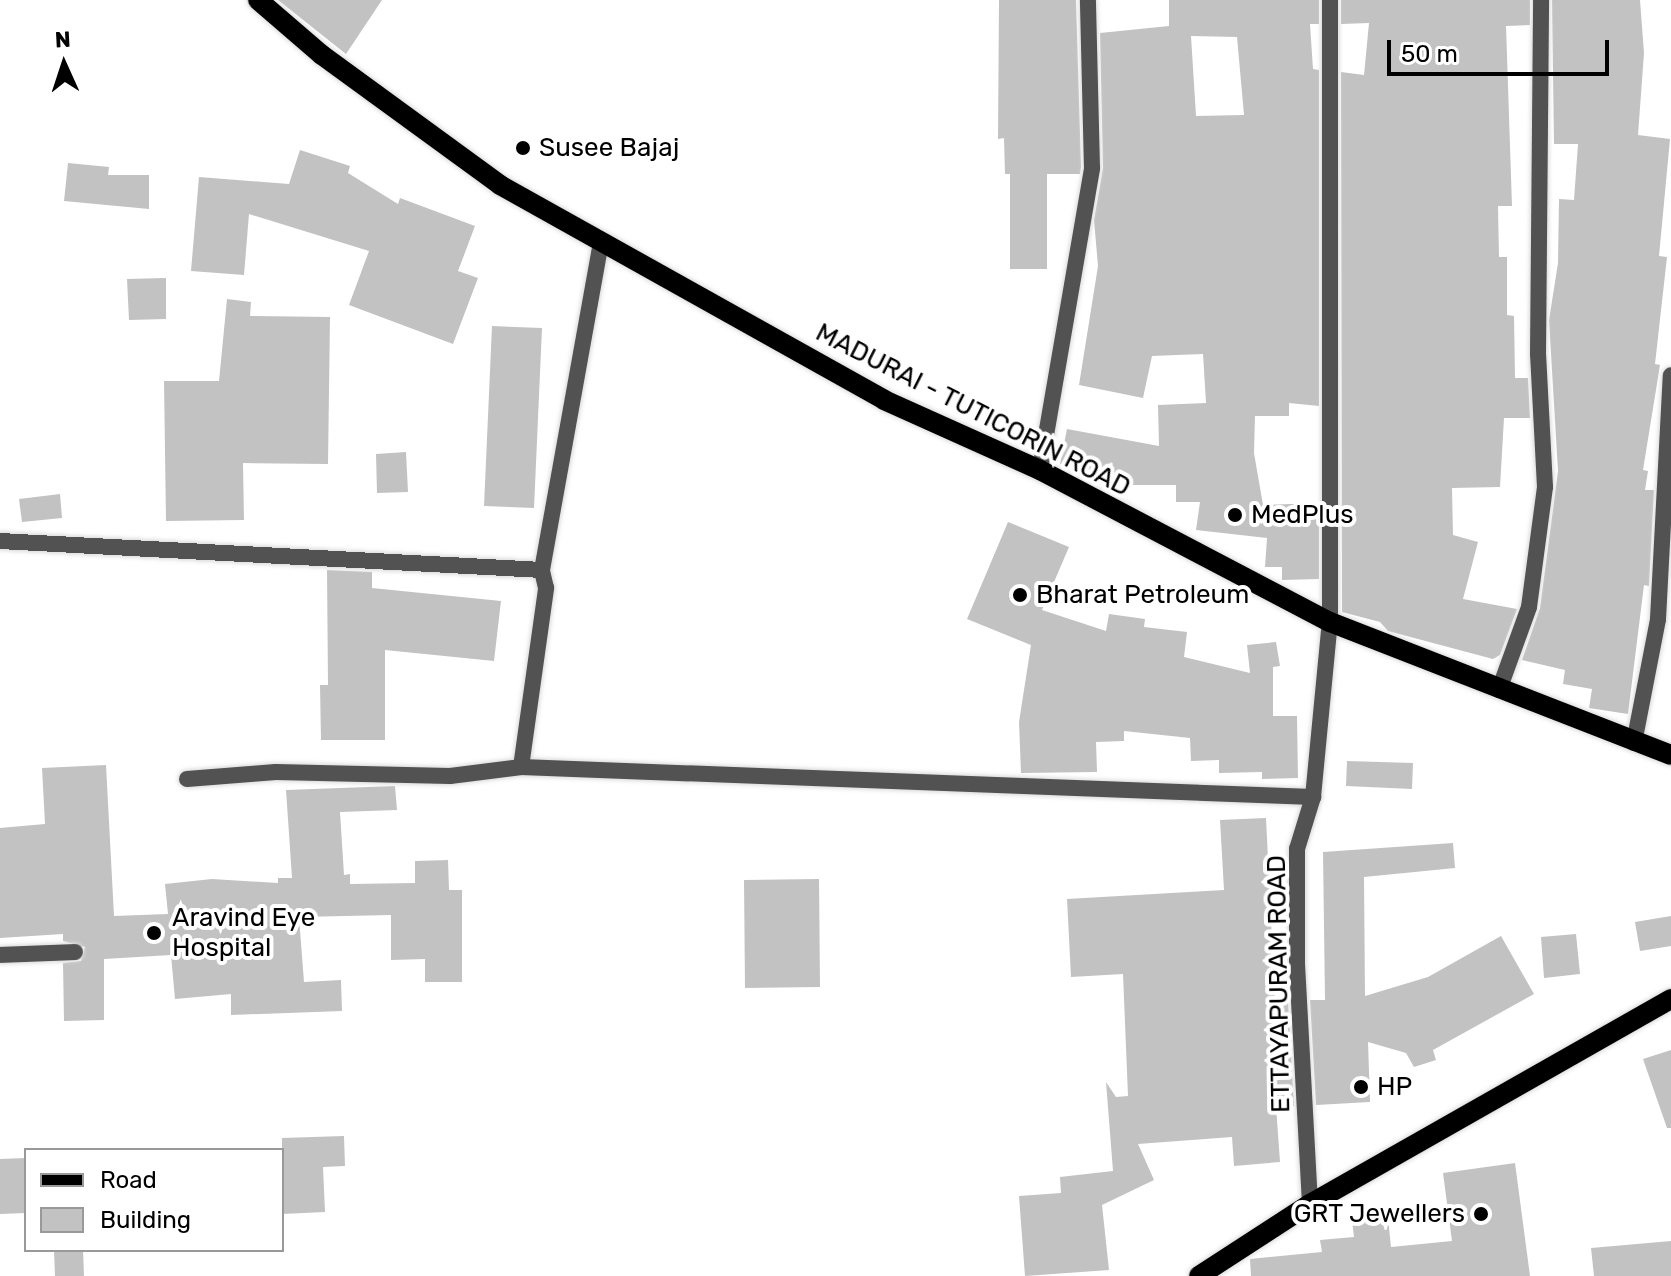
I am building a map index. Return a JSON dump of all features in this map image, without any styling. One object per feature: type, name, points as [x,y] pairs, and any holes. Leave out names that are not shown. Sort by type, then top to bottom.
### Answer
[{"type":"main road","name":"MADURAI - TUTICORIN ROAD","points":[[258,0],[322,55],[500,185],[884,400],[1040,470],[1330,622],[1671,755]]},
{"type":"main road","points":[[1205,1274],[1310,1204],[1671,999]]},
{"type":"street","points":[[1040,470],[1092,168],[1088,0]]},
{"type":"street","name":"ETTAYAPURAM ROAD","points":[[1310,1204],[1297,849],[1313,797],[1330,622],[1330,0]]},
{"type":"street","points":[[1499,690],[1529,607],[1545,487],[1538,354],[1541,0]]},
{"type":"street","points":[[521,767],[546,588],[542,570],[601,241]]},
{"type":"street","points":[[1634,743],[1658,619],[1671,375]]},
{"type":"street","points":[[0,541],[542,570]]},
{"type":"street","points":[[187,779],[276,772],[450,776],[521,767],[1313,797]]},
{"type":"street","points":[[0,955],[75,952]]},
{"type":"building","points":[[278,0],[382,0],[346,54]]},
{"type":"building","points":[[999,0],[1076,0],[1081,167],[1080,174],[1047,174],[1047,269],[1010,269],[1010,174],[1005,174],[1004,138],[998,139]]},
{"type":"building","points":[[1169,0],[1319,0],[1319,24],[1310,24],[1313,69],[1319,70],[1319,406],[1289,403],[1289,416],[1255,416],[1254,453],[1263,505],[1319,503],[1319,579],[1282,580],[1282,567],[1265,567],[1267,538],[1196,530],[1200,502],[1176,502],[1176,485],[1130,485],[1130,477],[1060,464],[1067,429],[1159,446],[1158,405],[1206,403],[1203,354],[1152,356],[1143,398],[1079,385],[1098,266],[1094,220],[1103,168],[1100,33],[1169,26]],"holes":[[[1191,36],[1237,37],[1244,115],[1196,116]]]},
{"type":"building","points":[[1341,0],[1530,0],[1530,25],[1506,26],[1512,206],[1498,206],[1499,257],[1507,257],[1507,315],[1514,316],[1515,378],[1528,378],[1530,418],[1504,418],[1500,487],[1452,488],[1453,535],[1478,542],[1463,599],[1517,609],[1500,655],[1493,659],[1388,631],[1380,622],[1342,612],[1341,72],[1364,75],[1369,23],[1341,24]]},
{"type":"building","points":[[1552,0],[1640,0],[1644,53],[1638,135],[1670,139],[1659,256],[1667,257],[1655,364],[1660,365],[1643,470],[1648,471],[1645,490],[1654,490],[1649,586],[1644,585],[1628,714],[1589,708],[1592,689],[1563,684],[1565,670],[1522,660],[1540,608],[1558,471],[1549,320],[1558,263],[1559,199],[1574,200],[1578,144],[1554,144]]},
{"type":"building","points":[[300,150],[350,166],[348,173],[398,204],[400,198],[475,226],[458,271],[478,278],[453,344],[349,305],[369,251],[249,214],[244,275],[191,271],[199,177],[289,184]]},
{"type":"building","points":[[68,163],[109,167],[108,175],[149,175],[149,209],[64,201]]},
{"type":"building","points":[[166,278],[166,319],[129,320],[127,279]]},
{"type":"building","points":[[227,299],[251,302],[250,316],[330,317],[328,464],[243,463],[244,520],[166,521],[164,381],[219,381]]},
{"type":"building","points":[[492,326],[542,328],[534,508],[484,506]]},
{"type":"building","points":[[406,452],[408,492],[377,493],[376,454]]},
{"type":"building","points":[[60,494],[62,518],[22,522],[19,499]]},
{"type":"building","points":[[1008,522],[1069,547],[1042,610],[1106,631],[1109,614],[1145,619],[1144,627],[1187,632],[1184,657],[1250,673],[1247,645],[1276,642],[1280,666],[1273,667],[1273,716],[1297,716],[1298,778],[1262,779],[1262,772],[1219,773],[1219,760],[1191,761],[1190,738],[1124,731],[1124,741],[1096,742],[1097,772],[1021,773],[1019,722],[1031,645],[967,619]]},
{"type":"building","points":[[327,570],[372,572],[372,588],[501,601],[494,661],[385,650],[385,740],[321,740],[320,685],[328,685]]},
{"type":"building","points":[[1347,761],[1413,763],[1412,789],[1346,786]]},
{"type":"building","points":[[106,765],[114,916],[168,914],[165,884],[212,879],[278,883],[278,878],[292,878],[286,790],[395,786],[397,810],[340,812],[344,875],[350,874],[350,884],[415,883],[415,861],[448,860],[449,890],[462,890],[462,982],[425,982],[425,959],[391,960],[391,915],[299,917],[304,982],[341,980],[342,1011],[231,1015],[231,994],[175,999],[171,955],[104,959],[104,1020],[64,1021],[63,963],[81,961],[85,947],[63,941],[63,934],[0,938],[0,828],[45,824],[42,768]]},
{"type":"building","points":[[1266,818],[1275,1002],[1288,1001],[1294,1106],[1276,1106],[1280,1162],[1234,1166],[1232,1137],[1138,1144],[1154,1180],[1102,1205],[1109,1270],[1025,1276],[1019,1196],[1061,1193],[1060,1177],[1113,1171],[1106,1082],[1116,1097],[1128,1096],[1123,974],[1071,977],[1067,899],[1224,890],[1220,820]]},
{"type":"building","points":[[1453,843],[1455,868],[1364,877],[1365,996],[1428,977],[1501,936],[1534,994],[1433,1050],[1436,1060],[1414,1067],[1406,1053],[1368,1042],[1370,1102],[1316,1105],[1310,1000],[1325,1000],[1323,852]]},
{"type":"building","points":[[819,879],[820,987],[745,988],[744,880]]},
{"type":"building","points":[[1671,916],[1671,946],[1640,951],[1635,922]]},
{"type":"building","points":[[1576,934],[1580,974],[1544,978],[1541,937]]},
{"type":"building","points":[[1671,1050],[1671,1128],[1667,1128],[1643,1059]]},
{"type":"building","points":[[344,1136],[345,1166],[323,1167],[325,1212],[284,1214],[282,1138]]},
{"type":"building","points":[[24,1158],[24,1213],[0,1214],[0,1159]]},
{"type":"building","points":[[1515,1163],[1530,1276],[1251,1276],[1250,1259],[1322,1252],[1320,1240],[1354,1237],[1352,1221],[1388,1218],[1391,1247],[1452,1241],[1443,1173]]},
{"type":"building","points":[[1671,1241],[1671,1276],[1594,1276],[1591,1248]]},
{"type":"building","points":[[54,1252],[83,1252],[84,1276],[55,1276]]},
{"type":"place","name":"Susee Bajaj","points":[[523,148]]},
{"type":"place","name":"MedPlus","points":[[1235,515]]},
{"type":"place","name":"Bharat Petroleum","points":[[1020,595]]},
{"type":"place","name":"Aravind Eye Hospital","points":[[154,933]]},
{"type":"place","name":"HP","points":[[1361,1087]]},
{"type":"place","name":"GRT Jewellers","points":[[1481,1214]]}]
